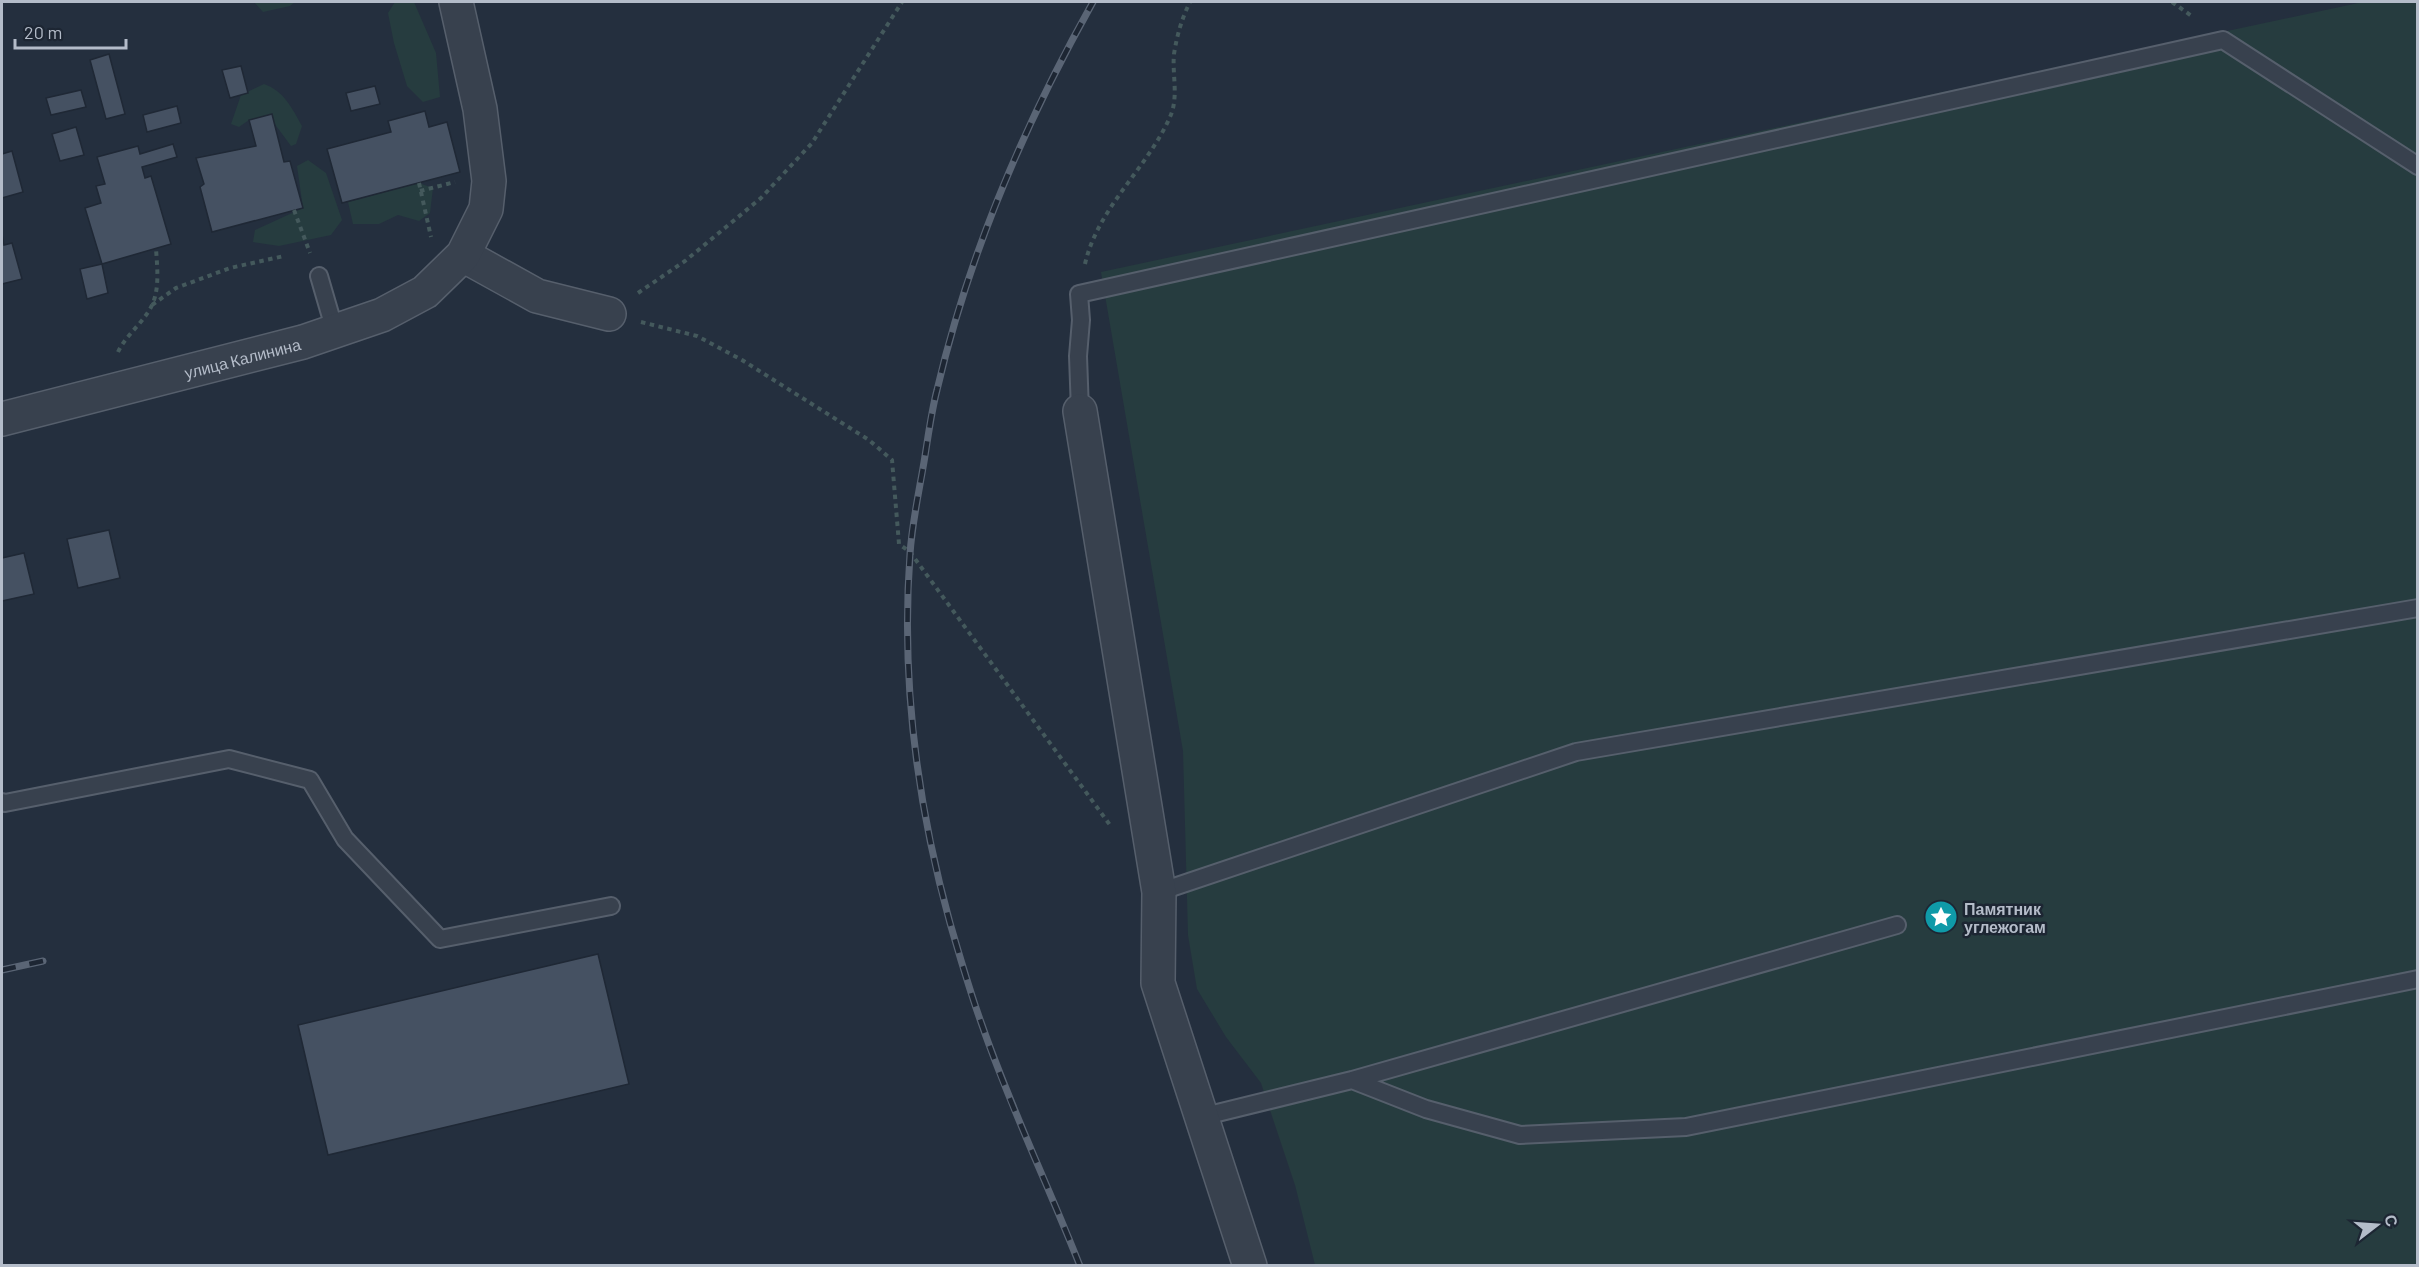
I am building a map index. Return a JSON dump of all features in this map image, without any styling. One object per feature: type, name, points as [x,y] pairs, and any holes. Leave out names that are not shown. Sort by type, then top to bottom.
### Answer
[{"type":"street","name":"улица Калинина","points":[[2,420],[303,342],[382,315],[425,292],[458,260],[486,209],[489,182],[480,109],[456,2]]},
{"type":"street","points":[[458,260],[537,296],[609,314]]},
{"type":"street","points":[[1080,411],[1159,892],[1158,982],[1250,1266]]},
{"type":"lane","points":[[1080,411],[1077,356],[1081,320],[1079,294],[2223,40],[2418,166]]},
{"type":"lane","points":[[319,276],[335,331]]},
{"type":"lane","points":[[1159,892],[1576,752],[2418,608]]},
{"type":"lane","points":[[2,802],[229,759],[310,780],[345,839],[440,939],[611,906]]},
{"type":"lane","points":[[1201,1117],[1352,1080],[1897,925]]},
{"type":"lane","points":[[1352,1080],[1426,1108],[1520,1135],[1686,1127],[2418,979]]},
{"type":"path","points":[[609,314],[685,261],[761,198],[812,143],[902,2]]},
{"type":"path","points":[[1079,294],[1088,250],[1110,207],[1143,163],[1171,115],[1176,82],[1174,56],[1181,21],[1190,2]]},
{"type":"path","points":[[418,183],[437,253],[458,260]]},
{"type":"path","points":[[294,210],[319,276]]},
{"type":"path","points":[[152,306],[158,273],[156,248]]},
{"type":"path","points":[[95,395],[124,341],[152,306],[176,288],[230,268],[284,256]]},
{"type":"path","points":[[609,314],[697,336],[742,360],[869,440],[892,460],[899,544],[910,552],[1111,826]]},
{"type":"green space","points":[[254,2],[295,2],[290,6],[263,12]]},
{"type":"green space","points":[[395,2],[414,2],[436,53],[440,97],[423,102],[407,86],[388,13]]},
{"type":"green space","points":[[2363,2],[2417,2],[2417,1265],[1315,1265],[1295,1185],[1261,1083],[1226,1037],[1197,989],[1188,935],[1183,751],[1101,272]]},
{"type":"green space","points":[[264,84],[282,96],[302,126],[296,144],[291,146],[274,123],[272,114],[249,120],[239,127],[231,124],[241,95]]},
{"type":"green space","points":[[308,160],[326,173],[342,220],[331,235],[279,246],[253,242],[255,230],[303,208],[297,166]]},
{"type":"green space","points":[[419,183],[433,188],[430,213],[419,221],[398,215],[379,224],[353,224],[348,202]]},
{"type":"building","points":[[109,54],[125,114],[106,119],[90,60]]},
{"type":"building","points":[[241,66],[248,93],[230,98],[222,70]]},
{"type":"building","points":[[375,86],[380,104],[351,111],[346,93]]},
{"type":"building","points":[[81,90],[86,107],[51,115],[46,98]]},
{"type":"building","points":[[177,106],[181,123],[147,132],[143,115]]},
{"type":"building","points":[[425,111],[429,127],[447,122],[460,172],[342,203],[327,149],[391,132],[388,121]]},
{"type":"building","points":[[272,114],[284,162],[290,161],[303,208],[212,232],[200,187],[204,184],[196,158],[256,146],[249,120]]},
{"type":"building","points":[[76,127],[84,155],[60,161],[52,134]]},
{"type":"building","points":[[173,144],[177,157],[142,167],[145,178],[151,176],[171,244],[102,264],[85,208],[101,203],[96,186],[105,184],[97,157],[138,146],[140,154]]},
{"type":"building","points":[[12,151],[23,192],[2,198],[2,154]]},
{"type":"building","points":[[2,235],[4,245],[12,243],[22,279],[2,284]]},
{"type":"building","points":[[102,264],[108,293],[87,299],[80,269]]},
{"type":"building","points":[[109,530],[120,578],[78,588],[67,539]]},
{"type":"building","points":[[24,553],[34,594],[2,601],[2,558]]},
{"type":"building","points":[[598,954],[629,1084],[328,1155],[298,1025]]},
{"type":"railway","points":[[1080,1266],[993,1055],[973,1000],[938,878],[920,787],[914,740],[910,694],[908,601],[912,531],[931,417],[965,289],[982,239],[1022,142],[1044,94],[1093,2]]},
{"type":"railway","points":[[2,970],[43,961]]},
{"type":"place","name":"Памятник углежогам","points":[[1941,917]]}]
